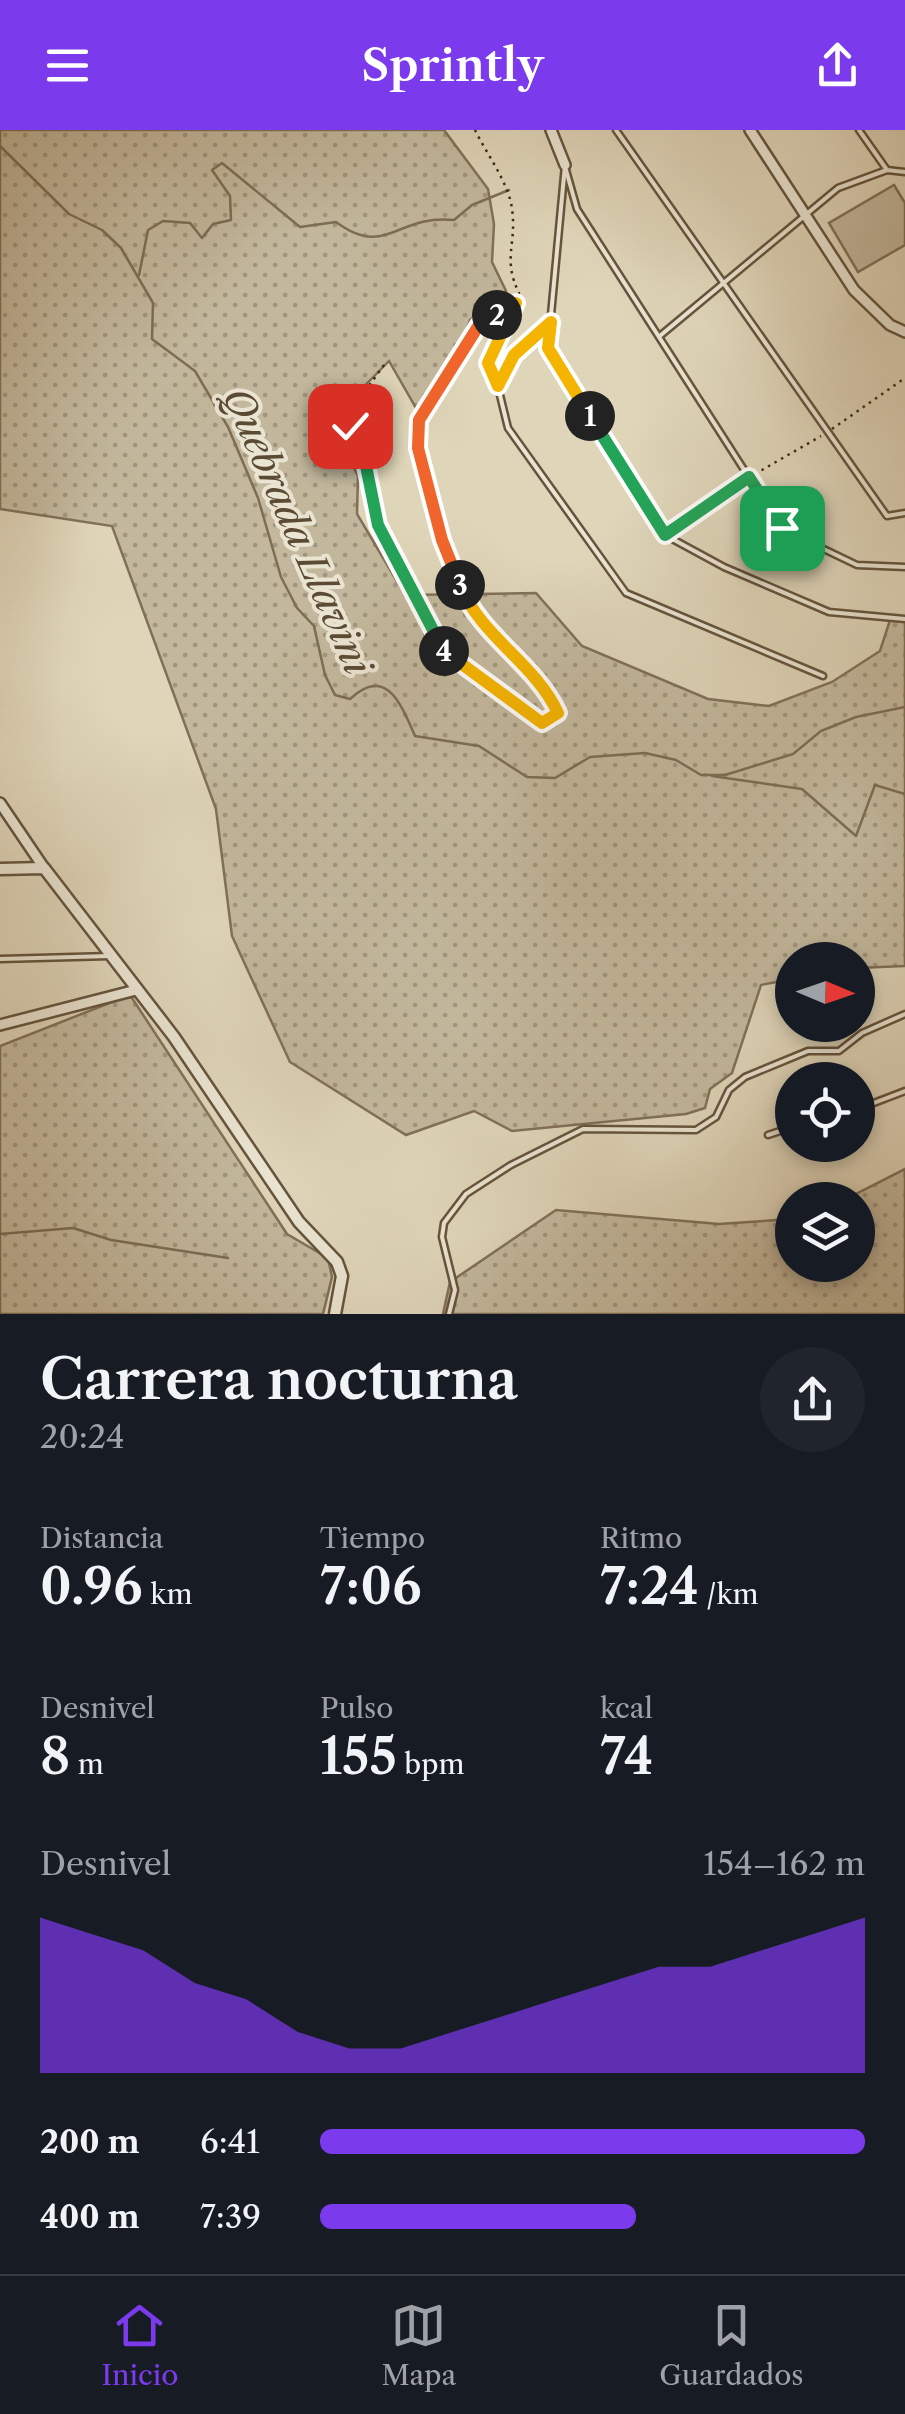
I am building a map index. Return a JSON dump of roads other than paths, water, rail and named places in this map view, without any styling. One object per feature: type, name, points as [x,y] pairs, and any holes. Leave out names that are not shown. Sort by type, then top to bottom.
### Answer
[{"type":"street","points":[[551,130],[565,166]]},
{"type":"street","points":[[750,130],[854,290],[890,326],[905,332]]},
{"type":"street","points":[[0,803],[44,868],[209,1086],[298,1222],[338,1262],[342,1276],[335,1314]]},
{"type":"street","points":[[0,868],[44,868]]},
{"type":"street","points":[[0,1024],[136,990]]},
{"type":"lane","points":[[616,130],[887,516],[905,513]]},
{"type":"lane","points":[[859,130],[887,170]]},
{"type":"lane","points":[[565,166],[548,348],[665,535],[724,568],[829,612],[905,619]]},
{"type":"lane","points":[[565,166],[577,209],[782,528],[857,565],[905,567]]},
{"type":"lane","points":[[659,336],[838,188],[887,170],[905,172]]},
{"type":"lane","points":[[551,322],[514,355],[498,386],[508,428],[626,592],[823,676]]},
{"type":"lane","points":[[0,959],[111,956]]},
{"type":"lane","points":[[449,1314],[455,1290],[442,1237],[444,1224],[466,1194],[584,1129],[696,1130],[716,1116],[728,1090],[745,1077],[808,1051],[839,1052],[862,1033],[905,1014]]},
{"type":"lane","points":[[875,1102],[905,1091]]},
{"type":"lane","points":[[768,1135],[775,1133]]},
{"type":"waterway","name":"Quebrada Llavini","points":[[0,146],[69,214],[102,230],[121,248],[153,303],[152,339],[195,371],[228,427],[258,498],[281,577],[297,608],[314,626],[325,675],[335,695],[350,699],[363,689],[383,688],[398,702],[415,736],[479,746],[527,777],[555,778],[590,757],[645,753],[676,760],[701,775],[725,775],[793,754],[821,731],[856,717],[905,707]]},
{"type":"waterway","points":[[139,275],[148,230],[163,221],[190,223],[202,238],[213,224],[231,220],[230,196],[212,170],[222,163],[300,227],[336,222],[367,236],[380,236],[434,220],[454,220],[472,205],[509,190]]},
{"type":"waterway","points":[[712,776],[802,789],[856,836],[875,785],[905,794]]},
{"type":"waterway","points":[[0,1234],[73,1228],[111,1240],[228,1258]]}]
